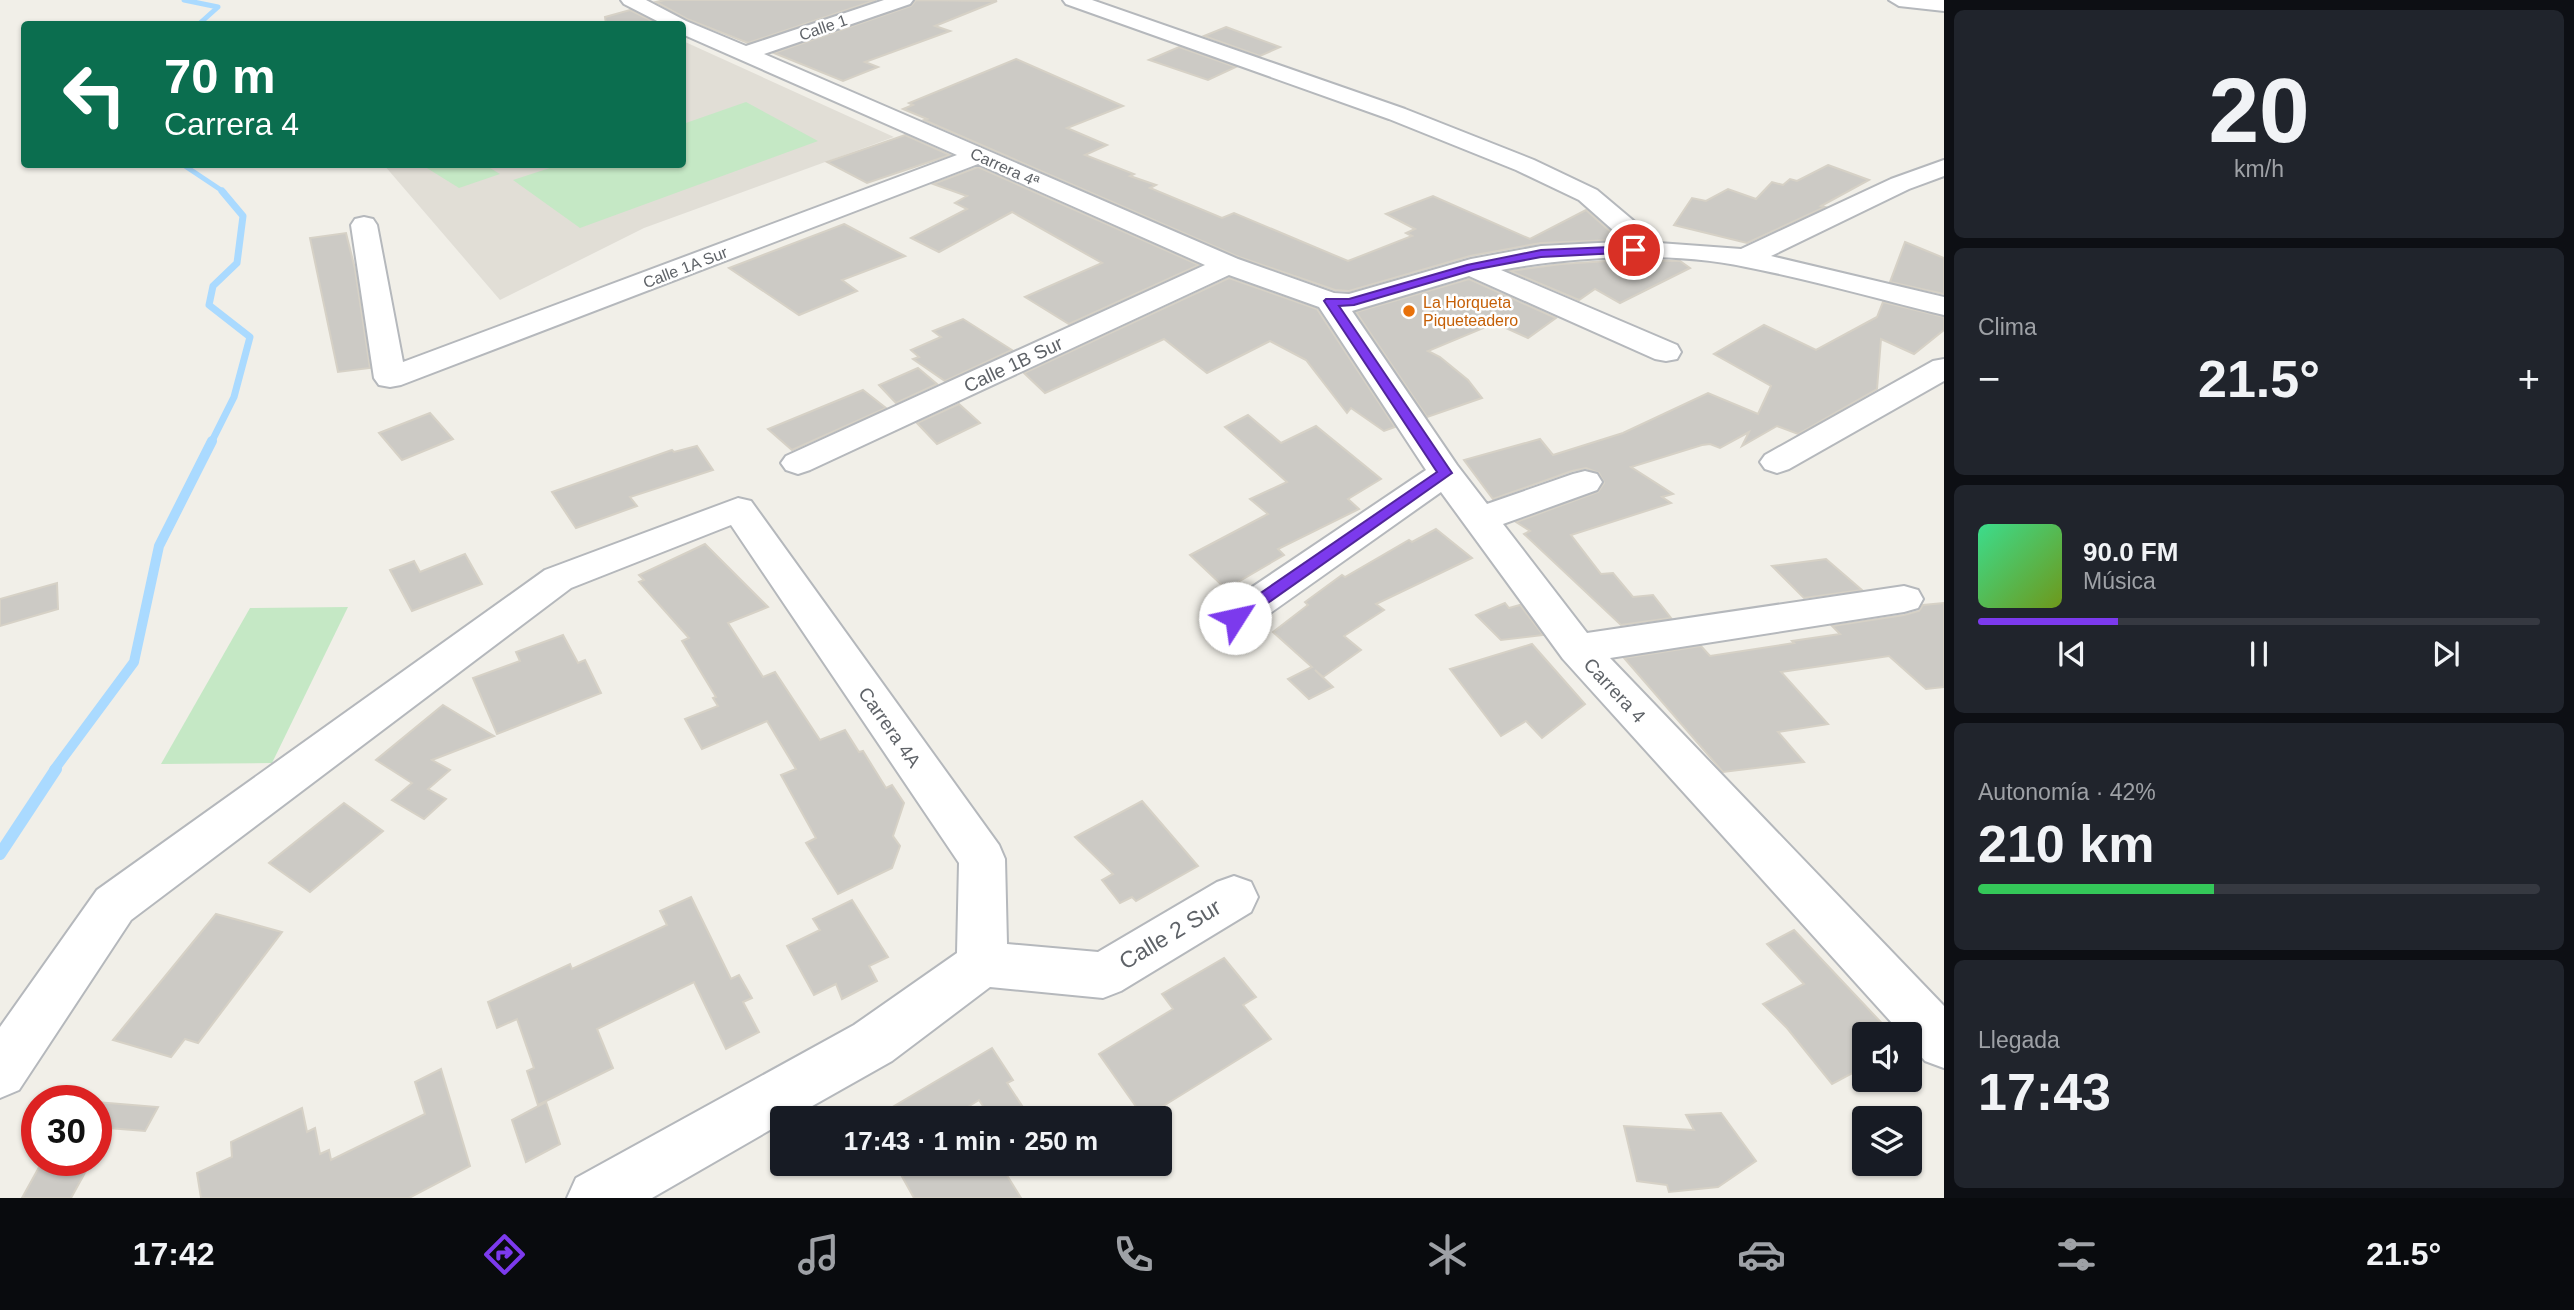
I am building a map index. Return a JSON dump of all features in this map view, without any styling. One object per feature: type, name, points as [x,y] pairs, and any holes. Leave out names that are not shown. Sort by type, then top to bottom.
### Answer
[{"type":"street","name":"Carrera 4ª","points":[[631,0],[672,21]]},
{"type":"street","name":"Calle 1","points":[[744,54],[903,0]]},
{"type":"street","points":[[1073,0],[1397,114],[1525,164],[1588,195],[1626,228],[1634,250]]},
{"type":"street","points":[[1899,0],[1944,5]]},
{"type":"street","name":"Carrera 4ª","points":[[686,28],[1228,265],[1330,301]]},
{"type":"street","name":"Calle 1A Sur","points":[[364,225],[390,378],[980,155]]},
{"type":"street","points":[[1745,258],[1900,184],[1944,167]]},
{"type":"street","points":[[1330,301],[1350,303],[1471,267],[1541,254],[1634,250],[1707,253],[1745,258],[1944,306]]},
{"type":"street","name":"Calle 1B Sur","points":[[798,463],[1228,265]]},
{"type":"street","points":[[1471,267],[1666,352]]},
{"type":"street","name":"Carrera 4","points":[[1330,301],[1445,473],[1577,649],[1944,1043]]},
{"type":"street","points":[[1777,462],[1944,368]]},
{"type":"street","points":[[1235,618],[1445,473]]},
{"type":"street","points":[[1482,519],[1585,482]]},
{"type":"street","name":"Carrera 4A","points":[[0,1072],[114,905],[558,579],[738,509],[982,859],[982,964]]},
{"type":"street","points":[[1577,649],[1903,598]]},
{"type":"street","name":"Calle 2 Sur","points":[[982,964],[1103,975],[1234,897]]},
{"type":"street","points":[[596,1198],[873,1043],[982,964]]},
{"type":"shaded area","points":[[686,42],[894,137],[644,228],[500,300],[387,168],[686,168]]},
{"type":"green space","points":[[746,102],[818,141],[580,228],[513,180],[550,168],[686,168],[686,123]]},
{"type":"green space","points":[[427,168],[490,168],[500,174],[459,188]]},
{"type":"green space","points":[[348,607],[272,763],[161,764],[250,608]]},
{"type":"building","points":[[876,0],[748,43],[687,19],[656,2]]},
{"type":"building","points":[[916,0],[997,1],[935,26],[950,31],[865,62],[878,67],[843,81],[774,53],[911,6]]},
{"type":"building","points":[[630,10],[652,21],[606,21],[605,17]]},
{"type":"building","points":[[1226,27],[1280,47],[1260,56],[1204,36]]},
{"type":"building","points":[[1179,47],[1236,67],[1208,80],[1149,60]]},
{"type":"building","points":[[1016,59],[1123,106],[1067,128],[1107,145],[1085,155],[1134,174],[1130,176],[1156,185],[1150,188],[1222,218],[1234,213],[1348,261],[1412,236],[1406,233],[1415,229],[1386,214],[1433,196],[1530,239],[1586,210],[1612,233],[1614,240],[1541,243],[1470,256],[1349,291],[1335,290],[1239,257],[903,109],[913,105],[909,103]]},
{"type":"building","points":[[905,135],[950,155],[867,183],[827,162]]},
{"type":"building","points":[[1828,165],[1869,180],[1821,206],[1825,207],[1747,243],[1674,225],[1692,198],[1706,201],[1728,189],[1756,199],[1772,182],[1783,185],[1790,179],[1797,181]]},
{"type":"building","points":[[978,167],[1199,265],[1069,324],[1025,297],[1102,263],[1012,212],[939,252],[911,238],[967,209],[955,203],[967,196],[933,184]]},
{"type":"building","points":[[844,224],[905,256],[842,280],[857,291],[799,315],[729,268]]},
{"type":"building","points":[[346,233],[355,269],[370,368],[338,372],[310,238]]},
{"type":"building","points":[[1905,242],[1944,258],[1944,294],[1890,282]]},
{"type":"building","points":[[1624,260],[1680,261],[1690,268],[1620,303],[1595,289],[1579,300],[1510,271],[1561,264]]},
{"type":"building","points":[[1229,278],[1317,309],[1395,427],[1384,431],[1351,408],[1347,413],[1306,360],[1270,341],[1207,373],[1164,339],[1045,393],[1024,373]]},
{"type":"building","points":[[1469,279],[1556,318],[1528,338],[1495,323],[1428,351],[1440,357],[1468,380],[1482,398],[1427,417],[1356,312]]},
{"type":"building","points":[[1883,302],[1944,317],[1944,330],[1914,354],[1881,339],[1877,389],[1798,434],[1777,426],[1742,446],[1749,432],[1720,448],[1710,444],[1702,445],[1631,467],[1673,494],[1662,497],[1671,503],[1571,535],[1601,574],[1613,573],[1633,597],[1653,595],[1671,618],[1621,625],[1524,534],[1530,531],[1516,522],[1598,492],[1604,483],[1599,473],[1586,468],[1572,471],[1493,499],[1464,460],[1540,439],[1553,455],[1623,433],[1708,393],[1758,414],[1771,386],[1714,354],[1764,325],[1816,350],[1877,317]]},
{"type":"building","points":[[963,319],[1012,350],[945,381],[913,359],[919,357],[911,350],[941,337],[933,331]]},
{"type":"building","points":[[918,368],[937,384],[896,403],[879,385]]},
{"type":"building","points":[[863,390],[886,408],[792,450],[768,429]]},
{"type":"building","points":[[959,404],[980,423],[937,444],[917,423]]},
{"type":"building","points":[[430,413],[453,439],[402,460],[379,433]]},
{"type":"building","points":[[1248,415],[1281,443],[1316,426],[1381,479],[1348,499],[1359,509],[1278,549],[1284,555],[1226,589],[1190,555],[1268,514],[1250,499],[1287,482],[1225,427]]},
{"type":"building","points":[[697,446],[713,470],[630,497],[637,506],[576,528],[552,492],[672,450],[674,452]]},
{"type":"building","points":[[1436,529],[1472,558],[1376,604],[1384,610],[1344,636],[1361,650],[1323,677],[1315,670],[1333,687],[1309,699],[1288,679],[1312,667],[1273,632],[1308,605],[1305,602],[1342,575],[1345,577],[1409,540],[1412,542]]},
{"type":"building","points":[[705,544],[768,607],[728,623],[763,677],[775,672],[820,740],[845,730],[859,752],[863,751],[886,788],[892,785],[904,803],[893,836],[900,846],[892,868],[838,894],[806,843],[816,838],[781,775],[796,769],[767,721],[702,749],[685,719],[718,706],[713,698],[716,697],[682,641],[689,638],[639,582],[644,580],[639,575]]},
{"type":"building","points":[[465,554],[482,584],[412,611],[390,570],[414,561],[420,572]]},
{"type":"building","points":[[1826,559],[1862,590],[1804,598],[1772,566]]},
{"type":"building","points":[[57,583],[58,609],[0,626],[0,599]]},
{"type":"building","points":[[1505,603],[1509,608],[1520,605],[1543,635],[1501,640],[1476,615]]},
{"type":"building","points":[[1944,603],[1944,687],[1926,689],[1889,656],[1781,672],[1828,724],[1778,732],[1804,762],[1723,772],[1624,658],[1701,646],[1710,656],[1794,643],[1792,641],[1840,634],[1832,626],[1904,615],[1919,611],[1923,605]]},
{"type":"building","points":[[563,635],[578,663],[585,660],[601,693],[497,734],[473,678],[520,661],[516,652]]},
{"type":"building","points":[[1532,644],[1585,704],[1542,738],[1526,721],[1501,736],[1450,669]]},
{"type":"building","points":[[443,705],[494,736],[432,760],[450,770],[428,789],[446,799],[424,819],[392,800],[412,783],[376,760]]},
{"type":"building","points":[[1142,801],[1198,866],[1136,901],[1132,897],[1120,903],[1102,880],[1113,874],[1075,837]]},
{"type":"building","points":[[344,803],[383,831],[310,892],[269,863]]},
{"type":"building","points":[[691,897],[731,979],[739,975],[752,998],[743,1002],[759,1032],[726,1049],[694,982],[597,1029],[613,1068],[538,1105],[527,1071],[534,1068],[517,1019],[497,1028],[488,1002],[570,964],[572,969],[667,925],[660,911]]},
{"type":"building","points":[[852,900],[888,957],[869,966],[877,981],[842,999],[836,984],[814,995],[787,946],[820,930],[813,919]]},
{"type":"building","points":[[216,914],[282,932],[198,1043],[185,1039],[171,1057],[113,1040]]},
{"type":"building","points":[[1794,930],[1881,1022],[1852,1022],[1852,1073],[1832,1084],[1787,1028],[1763,1004],[1804,984],[1767,944]]},
{"type":"building","points":[[1224,958],[1256,997],[1243,1005],[1271,1039],[1163,1106],[1136,1106],[1099,1054],[1173,1009],[1162,994]]},
{"type":"building","points":[[992,1048],[1013,1080],[1007,1083],[1022,1106],[983,1106],[979,1100],[969,1106],[894,1106]]},
{"type":"building","points":[[441,1069],[470,1166],[409,1198],[201,1198],[197,1173],[232,1157],[231,1142],[302,1108],[307,1132],[315,1128],[320,1154],[329,1150],[331,1160],[425,1114],[415,1082]]},
{"type":"building","points":[[546,1102],[560,1144],[526,1162],[512,1120]]},
{"type":"building","points":[[112,1103],[158,1107],[145,1131],[112,1128]]},
{"type":"building","points":[[1721,1113],[1756,1161],[1718,1187],[1669,1192],[1667,1185],[1637,1181],[1624,1126],[1694,1130],[1686,1115]]},
{"type":"building","points":[[34,1176],[83,1176],[71,1198],[22,1198]]},
{"type":"building","points":[[902,1176],[1007,1176],[1021,1198],[914,1198]]},
{"type":"waterway","points":[[184,0],[218,7],[202,21]]},
{"type":"waterway","points":[[188,168],[224,192]]},
{"type":"waterway","points":[[212,441],[234,397],[250,337],[209,305],[213,286],[237,263],[243,216],[222,191]]},
{"type":"waterway","points":[[54,770],[134,662],[159,546],[212,441]]},
{"type":"waterway","points":[[0,854],[56,769]]},
{"type":"place","name":"La Horqueta Piqueteadero","points":[[1409,311]]},
{"type":"route","points":[[1235,618],[1445,473],[1330,301],[1350,303],[1471,267],[1541,254],[1634,250]]}]
